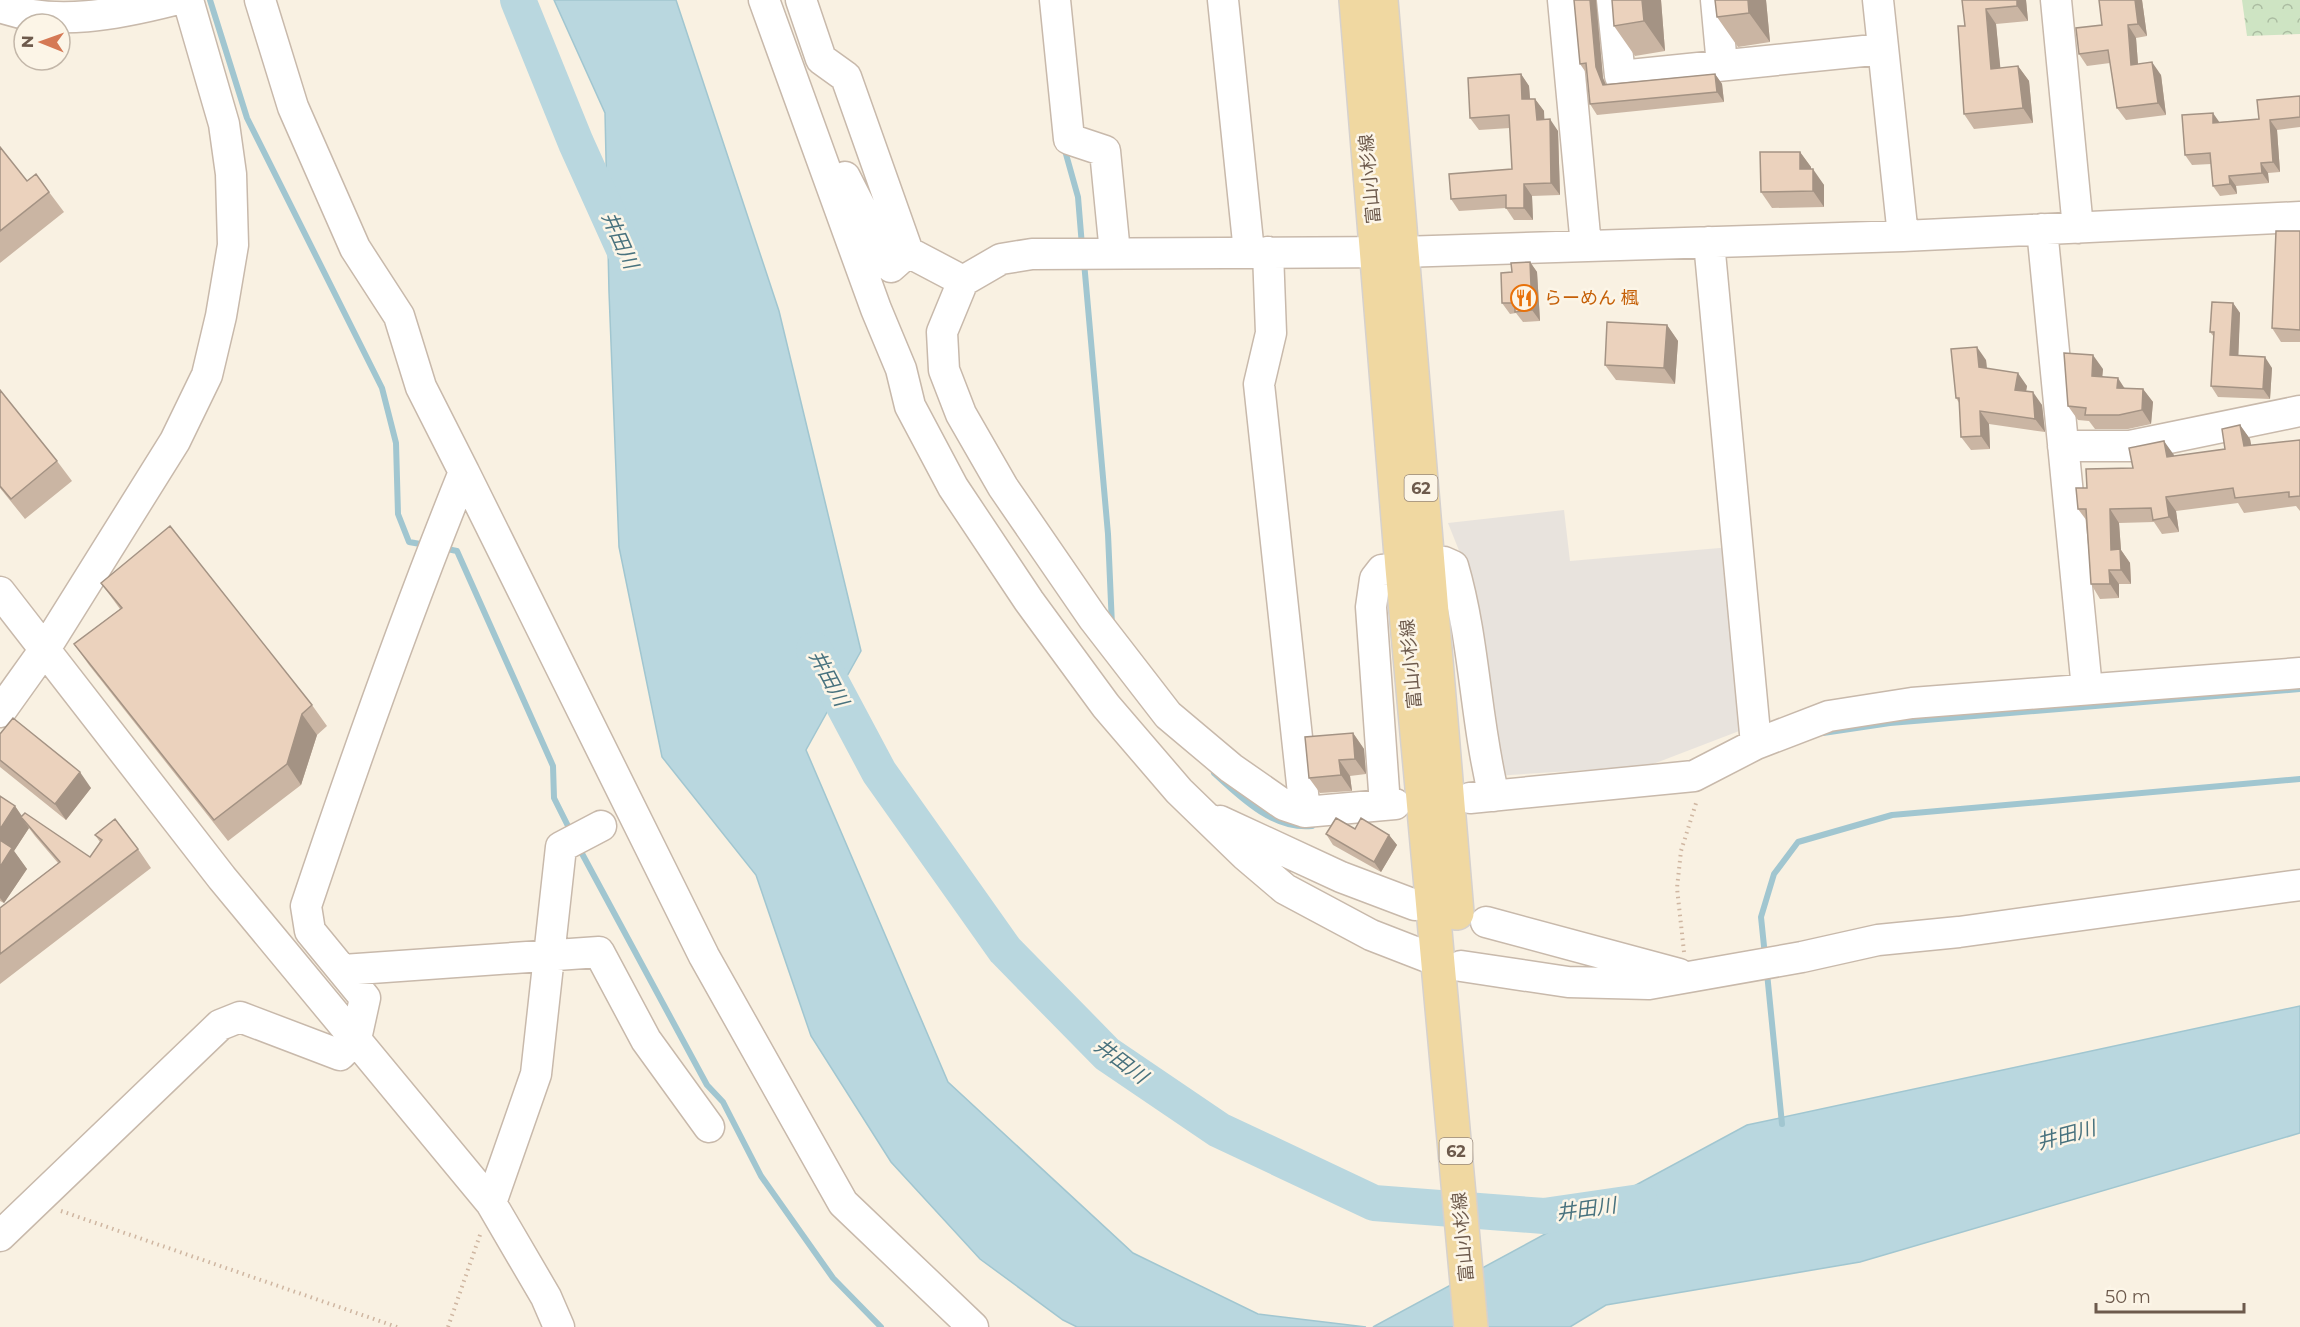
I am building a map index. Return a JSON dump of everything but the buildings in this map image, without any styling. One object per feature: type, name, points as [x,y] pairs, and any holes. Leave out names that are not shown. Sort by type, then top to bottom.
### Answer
[{"type":"main road","name":"富山小杉線","points":[[1356,0],[1389,252],[1450,969],[1471,1327]]},
{"type":"main road","name":"富山小杉線","points":[[1381,0],[1389,252]]},
{"type":"main road","name":"富山小杉線","points":[[1450,969],[1494,1327]]},
{"type":"street","points":[[0,7],[24,16],[85,17],[174,0]]},
{"type":"street","points":[[0,712],[45,649],[175,441],[207,375],[221,316],[233,245],[231,174],[224,124],[188,0]]},
{"type":"street","points":[[260,0],[293,107],[355,248],[399,316],[421,387],[704,956],[843,1203],[973,1327]]},
{"type":"street","points":[[764,0],[901,369],[910,406],[953,486],[1029,601],[1106,706],[1200,811],[1245,855],[1285,889],[1371,935],[1450,969],[1568,982],[1649,984],[1802,957],[1878,940],[1959,932],[2300,885]]},
{"type":"street","points":[[801,0],[821,60],[846,77],[908,252],[963,281]]},
{"type":"street","points":[[1054,0],[1069,139],[1105,151],[1115,253]]},
{"type":"street","points":[[1223,0],[1271,333],[1259,384],[1305,812]]},
{"type":"street","points":[[1563,0],[1586,246]]},
{"type":"street","points":[[1612,0],[1620,76],[1883,49]]},
{"type":"street","points":[[1716,0],[1722,65]]},
{"type":"street","points":[[1878,0],[1903,236]]},
{"type":"street","points":[[2056,0],[2078,228]]},
{"type":"street","points":[[811,128],[832,153],[891,267],[908,252]]},
{"type":"street","points":[[2300,217],[1903,236],[1389,252],[1032,254],[1001,259],[963,281],[942,332],[944,370],[961,414],[1003,487],[1093,618],[1168,715],[1231,768],[1284,805],[1305,812],[1390,805],[1371,607],[1375,579],[1382,570],[1444,562],[1453,566],[1464,604],[1483,754],[1482,797],[1694,776],[1756,744],[1829,716],[1912,703],[2300,673]]},
{"type":"street","points":[[2042,229],[2087,689]]},
{"type":"street","points":[[1709,242],[1756,744]]},
{"type":"street","points":[[2063,446],[2130,446],[2300,411]]},
{"type":"street","points":[[229,1039],[253,1037],[320,1060],[348,1047],[366,998],[310,931],[306,906],[394,651],[464,472]]},
{"type":"street","points":[[0,592],[222,878],[348,1047],[491,1203],[546,1297],[559,1327]]},
{"type":"street","points":[[1200,811],[1341,878],[1415,904]]},
{"type":"street","points":[[491,1203],[536,1074],[561,847],[601,826]]},
{"type":"street","points":[[1486,922],[1688,977]]},
{"type":"street","points":[[343,970],[599,952],[646,1040],[709,1127]]},
{"type":"street","points":[[0,1236],[220,1025],[240,1017],[348,1047]]},
{"type":"path","points":[[1688,977],[1677,888],[1681,850],[1698,796],[1694,776]]},
{"type":"path","points":[[447,1327],[491,1203]]},
{"type":"path","points":[[55,1209],[397,1327]]},
{"type":"shaded area","points":[[1564,510],[1570,561],[1731,547],[1747,728],[1648,766],[1495,776],[1468,573],[1448,523]]},
{"type":"green space","points":[[2242,0],[2300,0],[2300,34],[2247,36]]},
{"type":"water","points":[[554,0],[676,0],[779,311],[861,651],[806,750],[948,1082],[1133,1253],[1258,1314],[1366,1327],[1077,1327],[1063,1320],[980,1259],[891,1162],[811,1036],[756,875],[662,757],[619,547],[605,113]]},
{"type":"water","points":[[2300,1006],[2300,1133],[1860,1262],[1606,1305],[1570,1327],[1373,1327],[1747,1125]]},
{"type":"waterway","points":[[210,0],[247,118],[382,388],[396,443],[398,514],[409,542],[426,545]]},
{"type":"waterway","name":"井田川","points":[[518,0],[576,143],[627,256]]},
{"type":"waterway","points":[[1064,147],[1078,197],[1082,246]]},
{"type":"waterway","points":[[1084,262],[1108,534],[1112,626]]},
{"type":"waterway","points":[[442,548],[457,551],[553,766],[554,798],[572,834]]},
{"type":"waterway","name":"井田川","points":[[814,650],[879,772],[1005,950],[1107,1054],[1219,1130],[1374,1203],[1544,1216],[1640,1202]]},
{"type":"waterway","points":[[1823,733],[1890,723],[2300,689]]},
{"type":"waterway","points":[[1214,773],[1247,802],[1271,818],[1298,826],[1312,826]]},
{"type":"waterway","points":[[1765,956],[1761,917],[1774,874],[1798,842],[1892,815],[2300,779]]},
{"type":"waterway","points":[[579,848],[707,1085],[723,1102],[761,1176],[833,1278],[881,1327]]},
{"type":"waterway","points":[[1767,973],[1782,1124]]},
{"type":"place","name":"らーめん 楓","points":[[1524,298]]}]
